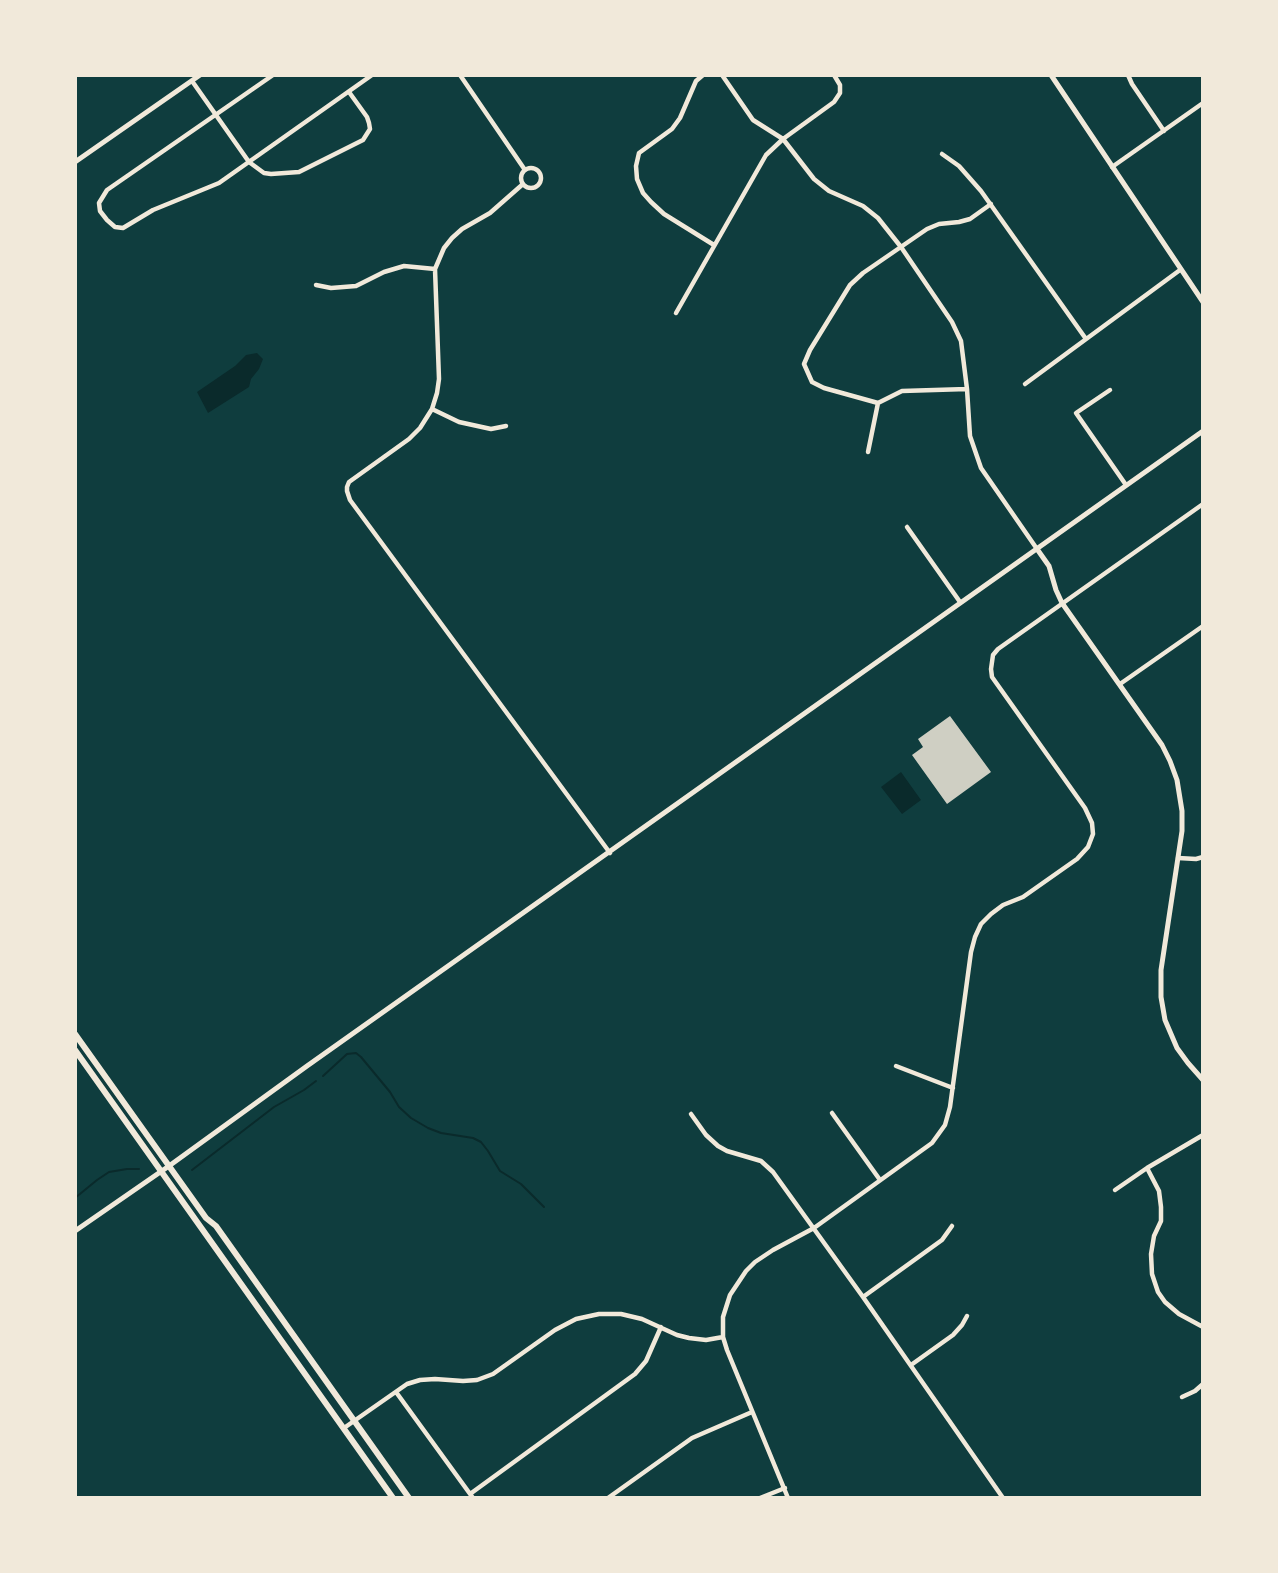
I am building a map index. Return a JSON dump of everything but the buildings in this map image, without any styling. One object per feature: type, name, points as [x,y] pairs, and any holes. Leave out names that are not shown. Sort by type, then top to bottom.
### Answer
[{"type":"main road","points":[[75,1034],[206,1218],[216,1226],[409,1498]]},
{"type":"main road","points":[[75,1051],[393,1498]]},
{"type":"street","points":[[75,162],[200,75]]},
{"type":"street","points":[[272,75],[107,190],[99,203],[100,211],[107,220],[115,227],[123,228],[153,210],[219,183],[372,75]]},
{"type":"street","points":[[460,75],[525,170]]},
{"type":"street","points":[[703,75],[695,81],[680,118],[671,129],[639,153],[636,166],[637,179],[643,193],[664,214],[714,245]]},
{"type":"street","points":[[722,75],[753,120],[783,139],[814,179],[830,191],[863,206],[878,218],[901,247],[958,332],[967,389],[970,436],[981,468],[1049,566],[1062,603],[1162,745],[1170,761],[1177,780],[1182,831],[1161,970],[1161,997],[1165,1020],[1177,1048],[1203,1080]]},
{"type":"street","points":[[676,313],[766,155],[783,139],[834,102],[840,93],[840,85],[834,75]]},
{"type":"street","points":[[1051,75],[1203,302]]},
{"type":"street","points":[[1128,75],[1164,131]]},
{"type":"street","points":[[192,81],[249,162],[264,173],[299,172],[363,140],[370,129],[369,123],[349,92]]},
{"type":"street","points":[[1111,167],[1203,103]]},
{"type":"street","points":[[942,153],[971,178],[1086,339]]},
{"type":"street","points":[[536,169],[541,176],[534,188],[523,184],[521,178],[525,170],[536,169]]},
{"type":"street","points":[[523,184],[490,213],[462,229],[444,248],[435,269],[439,379],[432,409],[410,439],[349,482],[346,487],[350,500],[610,853]]},
{"type":"street","points":[[967,389],[902,391],[878,403],[812,382],[804,365],[810,350],[850,285],[863,273],[927,229],[939,223],[970,219],[991,204]]},
{"type":"street","points":[[316,285],[331,288],[356,286],[384,272],[404,266],[435,269]]},
{"type":"street","points":[[1025,384],[1180,270]]},
{"type":"street","points":[[1110,390],[1076,413],[1126,485]]},
{"type":"street","points":[[868,452],[878,403]]},
{"type":"street","points":[[432,409],[459,422],[491,429],[506,426]]},
{"type":"street","points":[[75,1231],[1203,430]]},
{"type":"street","points":[[788,1498],[723,1337],[723,1317],[730,1295],[755,1262],[814,1228],[932,1143],[945,1125],[953,1088],[971,952],[981,924],[1003,905],[1023,897],[1077,859],[1088,847],[1093,834],[1085,808],[992,677],[993,655],[1203,504]]},
{"type":"street","points":[[907,527],[960,602]]},
{"type":"street","points":[[1120,684],[1202,628]]},
{"type":"street","points":[[1178,858],[1203,857]]},
{"type":"street","points":[[896,1066],[953,1088]]},
{"type":"street","points":[[832,1113],[880,1180]]},
{"type":"street","points":[[691,1114],[718,1146],[761,1161],[773,1172],[1003,1498]]},
{"type":"street","points":[[1115,1190],[1203,1135]]},
{"type":"street","points":[[1147,1168],[1159,1191],[1161,1207],[1161,1221],[1154,1236],[1151,1254],[1152,1274],[1158,1292],[1179,1314],[1203,1327]]},
{"type":"street","points":[[863,1297],[943,1240],[952,1226]]},
{"type":"street","points":[[344,1428],[407,1384],[435,1379],[477,1380],[493,1374],[555,1330],[576,1319],[598,1314],[621,1314],[642,1319],[689,1338],[706,1340],[723,1337]]},
{"type":"street","points":[[911,1365],[953,1335],[967,1316]]},
{"type":"street","points":[[396,1392],[471,1496],[635,1374],[646,1361],[661,1327]]},
{"type":"street","points":[[1182,1397],[1203,1384]]},
{"type":"street","points":[[608,1498],[692,1438],[752,1412]]},
{"type":"street","points":[[760,1498],[785,1488]]},
{"type":"water","points":[[257,353],[263,359],[249,387],[208,413],[197,392],[235,366],[246,355]]},
{"type":"water","points":[[901,772],[921,800],[902,814],[881,787]]},
{"type":"waterway","points":[[323,1076],[347,1054],[356,1053],[411,1118],[441,1133],[473,1138],[481,1142],[500,1171],[521,1184],[544,1207]]},
{"type":"waterway","points":[[192,1170],[274,1107],[316,1081]]},
{"type":"waterway","points":[[75,1198],[109,1172],[139,1169]]}]
